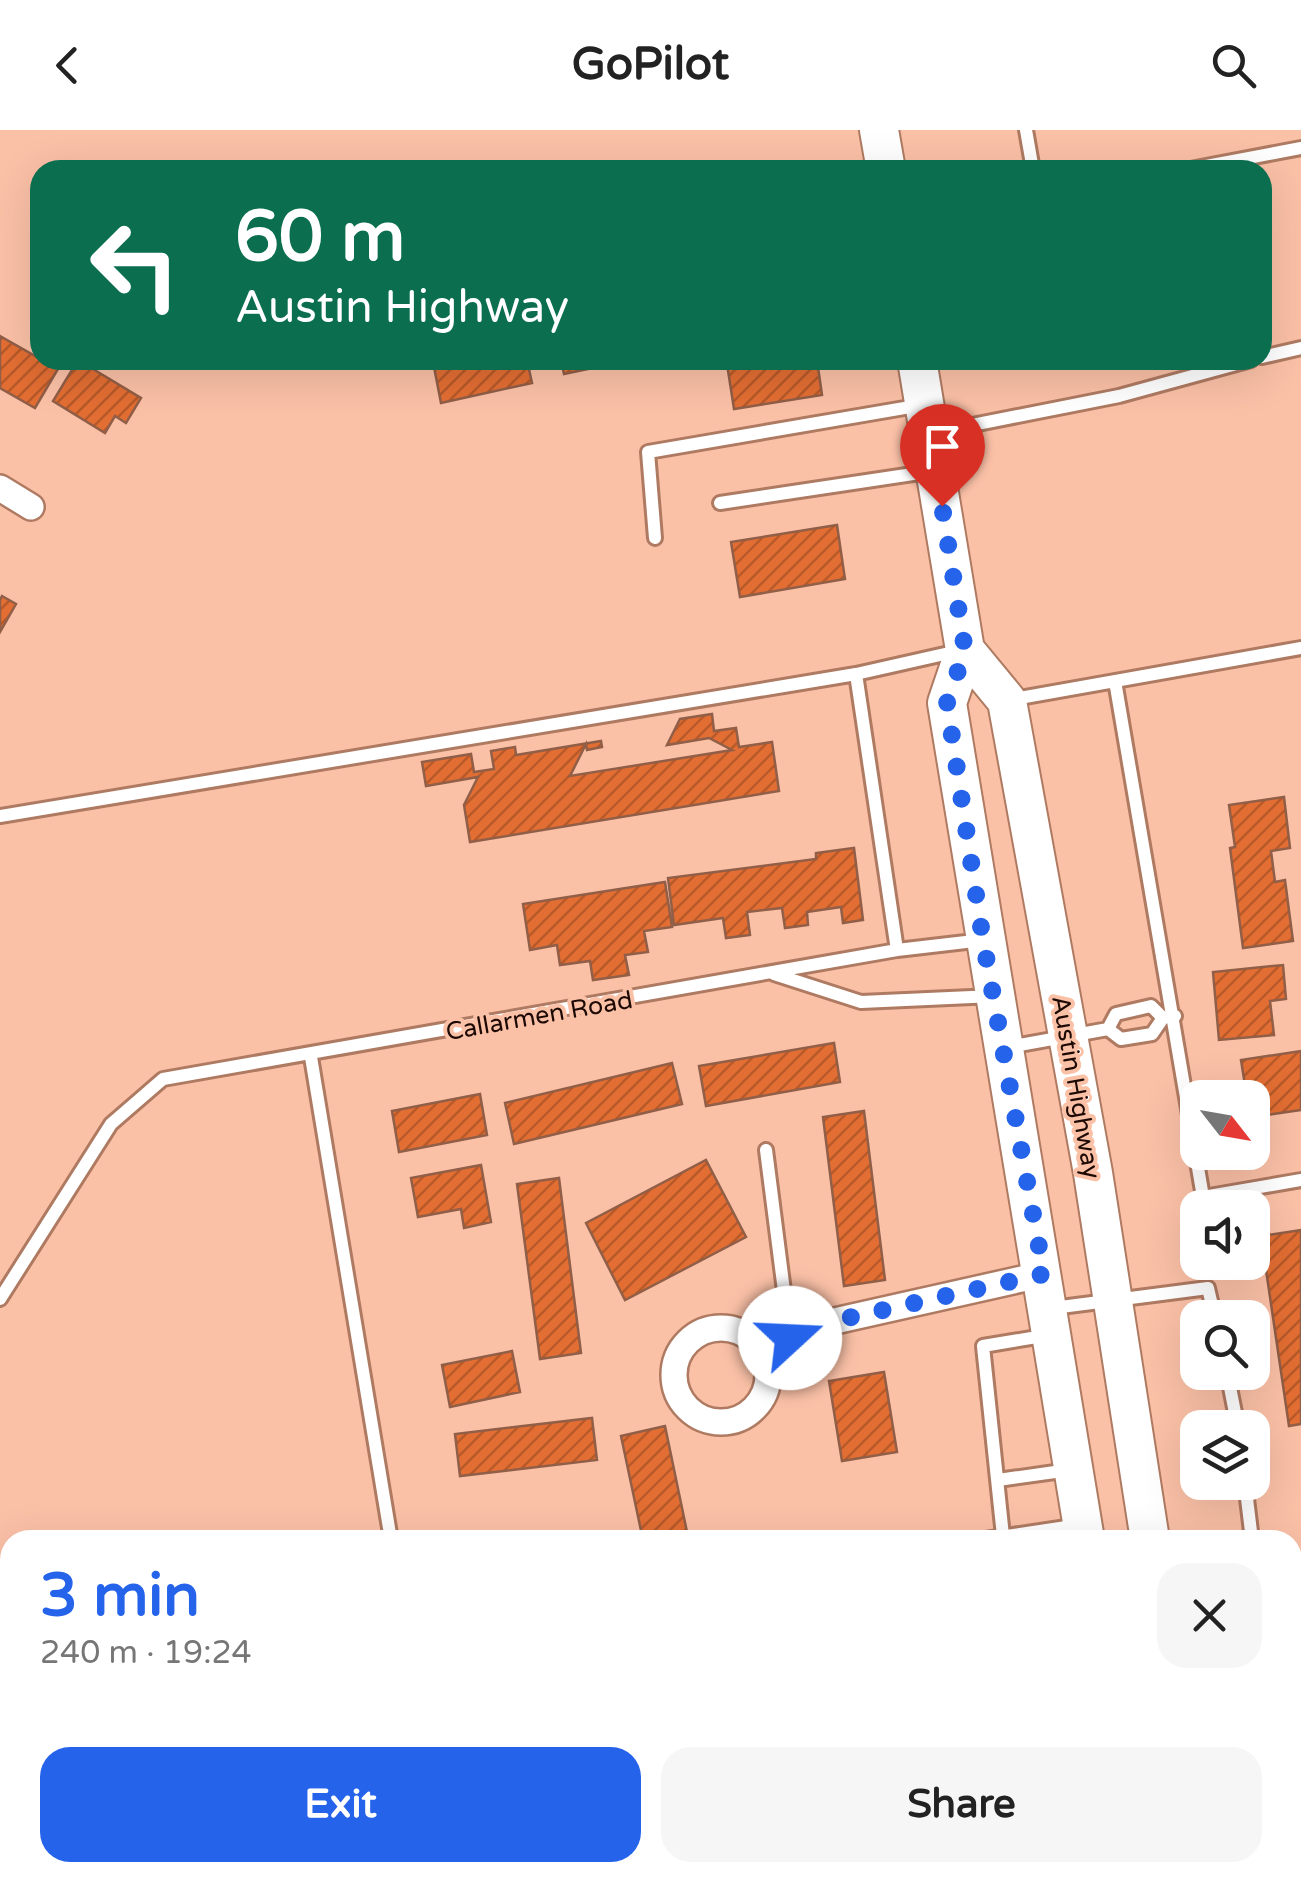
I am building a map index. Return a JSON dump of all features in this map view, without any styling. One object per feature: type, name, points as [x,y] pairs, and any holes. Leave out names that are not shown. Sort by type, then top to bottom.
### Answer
[{"type":"main road","points":[[879,130],[884,160]]},
{"type":"main road","points":[[920,370],[965,650],[947,703],[983,940],[1050,1306],[1084,1530]]},
{"type":"main road","name":"Austin Highway","points":[[965,650],[1005,693],[1007,701],[1068,1038],[1148,1530]]},
{"type":"street","points":[[0,488],[31,507]]},
{"type":"street","points":[[763,1354],[816,1325],[1050,1306]]},
{"type":"lane","points":[[1026,130],[1031,160]]},
{"type":"lane","points":[[1238,160],[1301,148]]},
{"type":"lane","points":[[1272,355],[1301,348]]},
{"type":"lane","points":[[720,503],[930,436],[1120,396],[1215,370]]},
{"type":"lane","points":[[656,538],[648,452],[930,436]]},
{"type":"lane","points":[[1007,701],[1301,648]]},
{"type":"lane","points":[[0,816],[856,674],[965,650]]},
{"type":"lane","points":[[856,674],[897,950]]},
{"type":"lane","points":[[1115,681],[1169,1017],[1203,1197],[1301,1180]]},
{"type":"lane","name":"Callarmen Road","points":[[0,1299],[111,1124],[163,1079],[311,1057],[897,950],[983,940]]},
{"type":"lane","points":[[771,973],[861,1002],[994,996]]},
{"type":"lane","points":[[1004,1048],[1108,1029],[1116,1014],[1151,1006],[1169,1017]]},
{"type":"lane","points":[[1108,1029],[1121,1039],[1152,1034],[1169,1017]]},
{"type":"lane","points":[[311,1057],[389,1530]]},
{"type":"lane","points":[[766,1150],[790,1338]]},
{"type":"lane","points":[[1002,1530],[983,1346],[1050,1306],[1208,1288],[1211,1300]]},
{"type":"lane","points":[[998,1480],[1075,1469]]},
{"type":"lane","points":[[1247,1500],[1251,1530]]},
{"type":"building","points":[[0,336],[30,353],[30,370],[57,370],[35,408],[0,388]]},
{"type":"building","points":[[72,370],[95,370],[141,398],[126,423],[115,416],[105,433],[53,401]]},
{"type":"building","points":[[435,370],[529,370],[532,383],[441,403]]},
{"type":"building","points":[[728,370],[818,370],[822,395],[734,409]]},
{"type":"building","points":[[837,525],[845,579],[740,597],[731,542]]},
{"type":"building","points":[[2,596],[16,604],[0,632],[0,600]]},
{"type":"building","points":[[712,714],[714,731],[736,728],[739,747],[772,742],[779,791],[470,842],[464,805],[478,777],[426,786],[422,762],[471,754],[474,772],[494,769],[491,751],[515,747],[516,755],[601,741],[602,747],[587,750],[586,744],[570,776],[732,750],[709,738],[667,745],[680,719]]},
{"type":"building","points":[[1284,797],[1290,848],[1271,851],[1275,882],[1285,880],[1293,941],[1243,948],[1230,848],[1235,847],[1229,805]]},
{"type":"building","points":[[854,848],[863,920],[843,923],[841,907],[807,912],[808,925],[785,928],[782,908],[747,912],[750,935],[726,938],[723,918],[674,925],[668,878],[816,859],[816,853]]},
{"type":"building","points":[[665,882],[672,927],[644,931],[648,952],[625,955],[629,975],[593,980],[590,961],[560,965],[557,945],[530,950],[523,904]]},
{"type":"building","points":[[1283,965],[1286,999],[1270,1001],[1274,1035],[1219,1040],[1213,972]]},
{"type":"building","points":[[834,1043],[840,1082],[706,1106],[699,1066]]},
{"type":"building","points":[[1301,1051],[1301,1110],[1270,1114],[1270,1080],[1244,1080],[1241,1060]]},
{"type":"building","points":[[672,1063],[682,1104],[514,1144],[505,1103]]},
{"type":"building","points":[[480,1094],[487,1135],[399,1152],[392,1111]]},
{"type":"building","points":[[864,1111],[885,1280],[844,1286],[823,1117]]},
{"type":"building","points":[[706,1160],[746,1237],[625,1300],[586,1223]]},
{"type":"building","points":[[481,1165],[491,1222],[464,1228],[461,1209],[418,1217],[411,1178]]},
{"type":"building","points":[[559,1178],[581,1353],[540,1359],[517,1184]]},
{"type":"building","points":[[1301,1230],[1301,1424],[1289,1426],[1267,1280],[1270,1235]]},
{"type":"building","points":[[512,1351],[520,1392],[450,1407],[442,1365]]},
{"type":"building","points":[[884,1372],[897,1452],[842,1461],[829,1381]]},
{"type":"building","points":[[592,1418],[597,1460],[460,1476],[455,1434]]},
{"type":"building","points":[[665,1426],[687,1530],[641,1530],[621,1436]]},
{"type":"route","points":[[790,1338],[816,1325],[1044,1274],[983,940],[947,703],[965,650],[942,506]]}]
